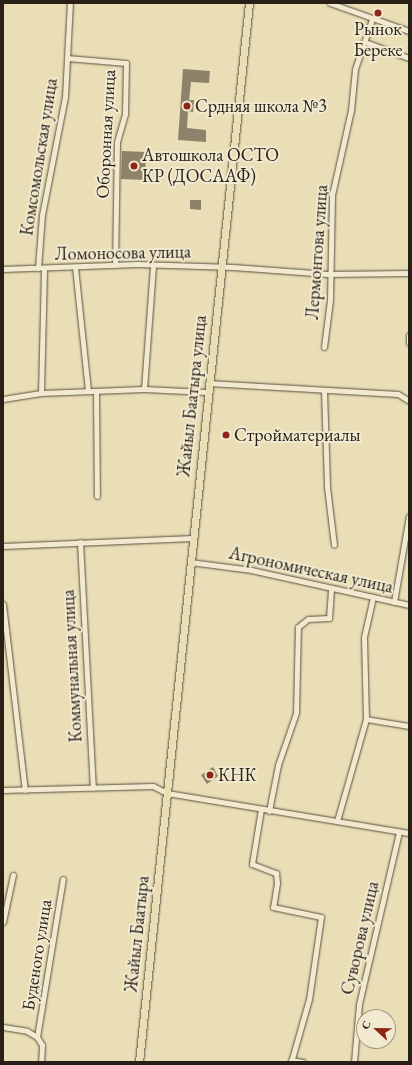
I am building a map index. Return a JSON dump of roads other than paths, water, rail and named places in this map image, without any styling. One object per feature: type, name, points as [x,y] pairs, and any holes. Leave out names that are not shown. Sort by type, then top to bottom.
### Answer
[{"type":"highway","name":"Жайыл Баатыра улица","points":[[167,793],[207,382],[249,3]]},
{"type":"highway","name":"Жайыл Баатыра","points":[[139,1062],[167,793]]},
{"type":"street","name":"Комсомольская улица","points":[[38,268],[42,215],[66,97],[70,3]]},
{"type":"street","points":[[330,3],[409,31]]},
{"type":"street","name":"Лермонтова улица","points":[[324,347],[330,300],[328,274],[332,195],[351,110],[355,69],[372,19]]},
{"type":"street","points":[[365,42],[409,58]]},
{"type":"street","name":"Оборонная улица","points":[[67,58],[126,63],[125,114],[117,142],[116,265]]},
{"type":"street","name":"Ломоносова улица","points":[[3,269],[153,265],[220,266],[328,274],[409,273]]},
{"type":"street","points":[[144,389],[153,265]]},
{"type":"street","points":[[75,267],[88,391]]},
{"type":"street","points":[[41,393],[44,268]]},
{"type":"street","points":[[409,335],[409,343]]},
{"type":"street","points":[[207,382],[398,394],[409,401]]},
{"type":"street","points":[[3,399],[41,393],[144,389],[206,392]]},
{"type":"street","points":[[324,390],[327,487],[334,545]]},
{"type":"street","points":[[96,391],[97,496]]},
{"type":"street","points":[[394,602],[409,516]]},
{"type":"street","points":[[3,546],[193,538]]},
{"type":"street","name":"Коммунальная улица","points":[[80,542],[93,788]]},
{"type":"street","name":"Агрономическая улица","points":[[190,562],[208,564],[331,588],[409,605]]},
{"type":"street","points":[[269,811],[278,765],[296,713],[298,627],[308,619],[329,618],[331,588]]},
{"type":"street","points":[[336,821],[366,719],[364,637],[373,597]]},
{"type":"street","points":[[3,604],[25,790]]},
{"type":"street","points":[[366,719],[409,726]]},
{"type":"street","points":[[3,790],[153,786],[167,793],[409,833]]},
{"type":"street","points":[[261,809],[252,864],[276,873],[277,883],[272,907],[321,917],[309,999],[291,1061],[303,1062]]},
{"type":"street","name":"Суворова улица","points":[[354,1062],[359,1004],[399,832]]},
{"type":"street","points":[[3,922],[13,875]]},
{"type":"street","name":"Буденого улица","points":[[37,1037],[64,879]]},
{"type":"street","name":"Буденого улица","points":[[3,1027],[27,1031],[37,1037],[42,1046],[42,1062]]},
{"type":"place","name":"Рынок Береке","points":[[378,13]]},
{"type":"place","name":"Срдняя школа №3","points":[[187,106]]},
{"type":"place","name":"Автошкола ОСТО КР (ДОСААФ)","points":[[134,166]]},
{"type":"place","name":"Стройматериалы","points":[[226,435]]},
{"type":"place","name":"КНК","points":[[210,775]]}]
